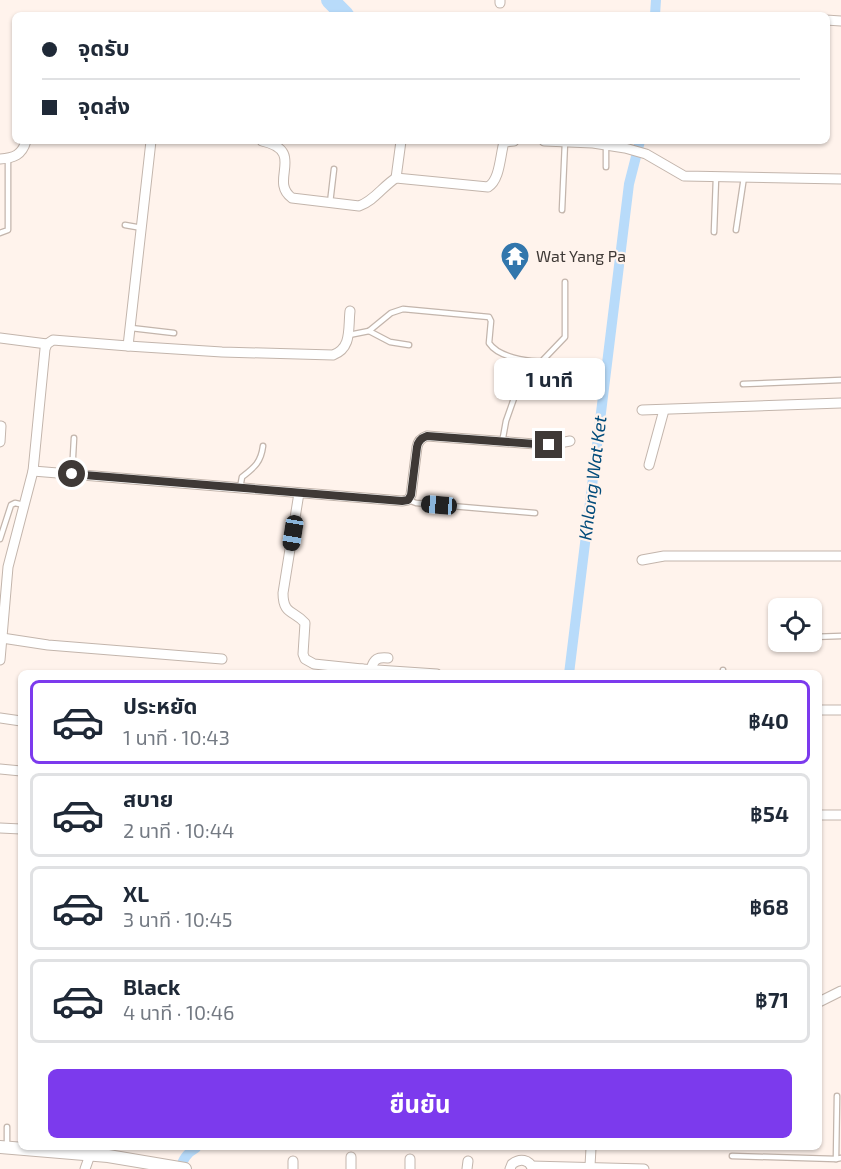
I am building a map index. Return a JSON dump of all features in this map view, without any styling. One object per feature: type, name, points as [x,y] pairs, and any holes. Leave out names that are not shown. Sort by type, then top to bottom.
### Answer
[{"type":"street","points":[[4,159],[21,153],[25,144]]},
{"type":"street","points":[[128,346],[152,144]]},
{"type":"street","points":[[272,144],[278,146],[286,158],[283,186],[292,198],[359,206],[364,205],[396,178],[401,144]]},
{"type":"street","points":[[396,178],[488,187],[495,179],[506,144]]},
{"type":"street","points":[[602,144],[645,154],[684,176],[841,179]]},
{"type":"street","points":[[0,338],[47,344],[53,340],[222,352],[333,355],[344,349],[350,311]]},
{"type":"street","points":[[0,660],[4,567],[33,471],[47,344]]},
{"type":"street","points":[[642,410],[841,403]]},
{"type":"street","points":[[649,465],[664,410]]},
{"type":"street","points":[[0,442],[1,426]]},
{"type":"street","points":[[33,471],[402,501],[408,500],[411,495],[418,442],[427,436],[549,445],[570,441]]},
{"type":"street","points":[[300,493],[282,593],[283,603],[292,614],[305,623],[303,654],[305,660],[335,670],[365,670],[377,658],[388,658]]},
{"type":"street","points":[[642,561],[664,556],[841,556]]},
{"type":"street","points":[[2,639],[48,645],[222,658]]},
{"type":"street","points":[[822,710],[841,710]]},
{"type":"street","points":[[0,718],[18,721]]},
{"type":"street","points":[[0,769],[18,771]]},
{"type":"street","points":[[822,815],[841,815]]},
{"type":"street","points":[[0,828],[18,829]]},
{"type":"street","points":[[822,1000],[841,990]]},
{"type":"street","points":[[3,1147],[18,1148]]},
{"type":"street","points":[[36,1150],[90,1155],[109,1152],[185,1169]]},
{"type":"street","points":[[590,1166],[591,1150]]},
{"type":"street","points":[[86,1169],[90,1155]]},
{"type":"street","points":[[351,1157],[351,1169]]},
{"type":"street","points":[[410,1159],[410,1169]]},
{"type":"street","points":[[510,1169],[512,1164],[522,1160],[532,1167],[590,1166],[644,1169]]},
{"type":"lane","points":[[562,210],[565,144]]},
{"type":"lane","points":[[606,145],[606,167]]},
{"type":"lane","points":[[0,233],[8,230],[4,159]]},
{"type":"lane","points":[[330,203],[334,169]]},
{"type":"lane","points":[[714,232],[717,177]]},
{"type":"lane","points":[[736,230],[744,177]]},
{"type":"lane","points":[[125,225],[142,228]]},
{"type":"lane","points":[[348,335],[369,331],[391,313],[403,309],[489,317],[491,321],[489,343],[493,348],[514,357],[535,362],[542,361],[564,341],[566,282]]},
{"type":"lane","points":[[130,328],[174,333]]},
{"type":"lane","points":[[369,331],[390,342],[409,345]]},
{"type":"lane","points":[[743,384],[841,380]]},
{"type":"lane","points":[[502,443],[506,421],[518,387]]},
{"type":"lane","points":[[72,474],[74,438]]},
{"type":"lane","points":[[240,488],[242,477],[259,462],[262,446]]},
{"type":"lane","points":[[408,500],[416,503],[535,513]]},
{"type":"lane","points":[[0,539],[11,505],[15,503],[24,505]]},
{"type":"lane","points":[[822,637],[841,636]]},
{"type":"lane","points":[[732,1156],[838,1159],[837,1096]]},
{"type":"lane","points":[[3,1147],[7,1127]]},
{"type":"waterway","points":[[330,0],[342,12]]},
{"type":"waterway","name":"Khlong Wat Ket","points":[[655,12],[656,0]]},
{"type":"waterway","name":"Khlong Wat Ket","points":[[569,670],[629,184],[639,144]]},
{"type":"waterway","name":"Khlong Wat Ket","points":[[180,1169],[182,1162],[193,1150]]},
{"type":"place","name":"Wat Yang Pa","points":[[515,282]]},
{"type":"route","points":[[72,474],[402,501],[408,500],[411,495],[418,442],[427,436],[549,445]]}]
